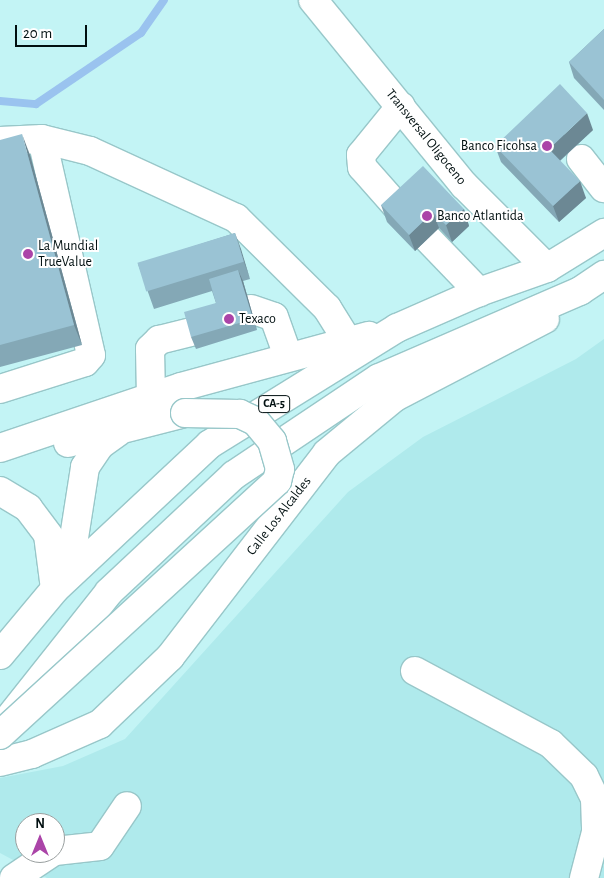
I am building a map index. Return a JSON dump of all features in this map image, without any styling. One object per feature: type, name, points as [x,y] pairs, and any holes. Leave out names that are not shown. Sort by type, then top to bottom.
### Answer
[{"type":"main road","name":"Transversal Oligoceno","points":[[313,0],[464,185],[547,268]]},
{"type":"main road","points":[[400,210],[362,168],[360,155],[401,106]]},
{"type":"main road","points":[[0,141],[42,139],[90,151],[236,218],[327,308],[348,341]]},
{"type":"main road","points":[[0,389],[85,362],[91,355],[42,139]]},
{"type":"main road","points":[[581,159],[604,188]]},
{"type":"main road","name":"CA-5","points":[[0,655],[61,583],[210,444],[397,328],[479,292],[547,268],[604,233]]},
{"type":"main road","points":[[428,238],[479,292]]},
{"type":"main road","name":"CA-5","points":[[0,730],[34,684],[109,592],[234,475],[378,378],[580,291],[604,275]]},
{"type":"main road","name":"Calle Los Alcaldes","points":[[0,762],[32,754],[100,724],[170,657],[327,453],[395,397],[535,327],[580,291]]},
{"type":"main road","points":[[251,309],[274,317],[288,356]]},
{"type":"main road","points":[[0,448],[151,397],[288,356],[397,328]]},
{"type":"main road","points":[[151,397],[150,348],[159,340],[190,332]]},
{"type":"main road","points":[[0,464],[123,428],[185,413],[240,414],[255,421],[272,441],[280,469],[277,481],[0,735]]},
{"type":"main road","points":[[61,583],[85,467],[100,445],[123,428]]},
{"type":"main road","points":[[0,491],[28,508],[48,535],[61,583]]},
{"type":"main road","points":[[415,671],[551,744],[584,776],[595,799],[596,832],[584,878]]},
{"type":"main road","points":[[65,850],[100,846],[127,806]]},
{"type":"main road","points":[[19,877],[38,863]]},
{"type":"shaded area","points":[[604,339],[604,878],[47,878],[19,863],[65,863],[65,813],[15,813],[15,861],[0,853],[0,778],[63,766],[125,739],[348,492],[423,437],[576,359]]},
{"type":"building","points":[[604,29],[604,100],[569,62]]},
{"type":"building","name":"Banco Ficohsa","points":[[560,84],[587,113],[549,149],[580,181],[553,206],[495,146]]},
{"type":"building","name":"La Mundial TrueValue","points":[[22,134],[74,325],[0,345],[0,140]]},
{"type":"building","points":[[423,166],[464,209],[446,225],[433,212],[409,235],[381,205]]},
{"type":"building","points":[[235,233],[244,262],[146,292],[137,263]]},
{"type":"building","name":"Texaco","points":[[238,270],[253,319],[191,337],[184,312],[216,303],[209,279]]},
{"type":"waterway","points":[[0,101],[36,104],[141,33],[164,0]]},
{"type":"place","name":"Banco Ficohsa","points":[[547,146]]},
{"type":"place","name":"Banco Atlantida","points":[[427,216]]},
{"type":"place","name":"La Mundial TrueValue","points":[[28,254]]},
{"type":"place","name":"Texaco","points":[[229,319]]}]
